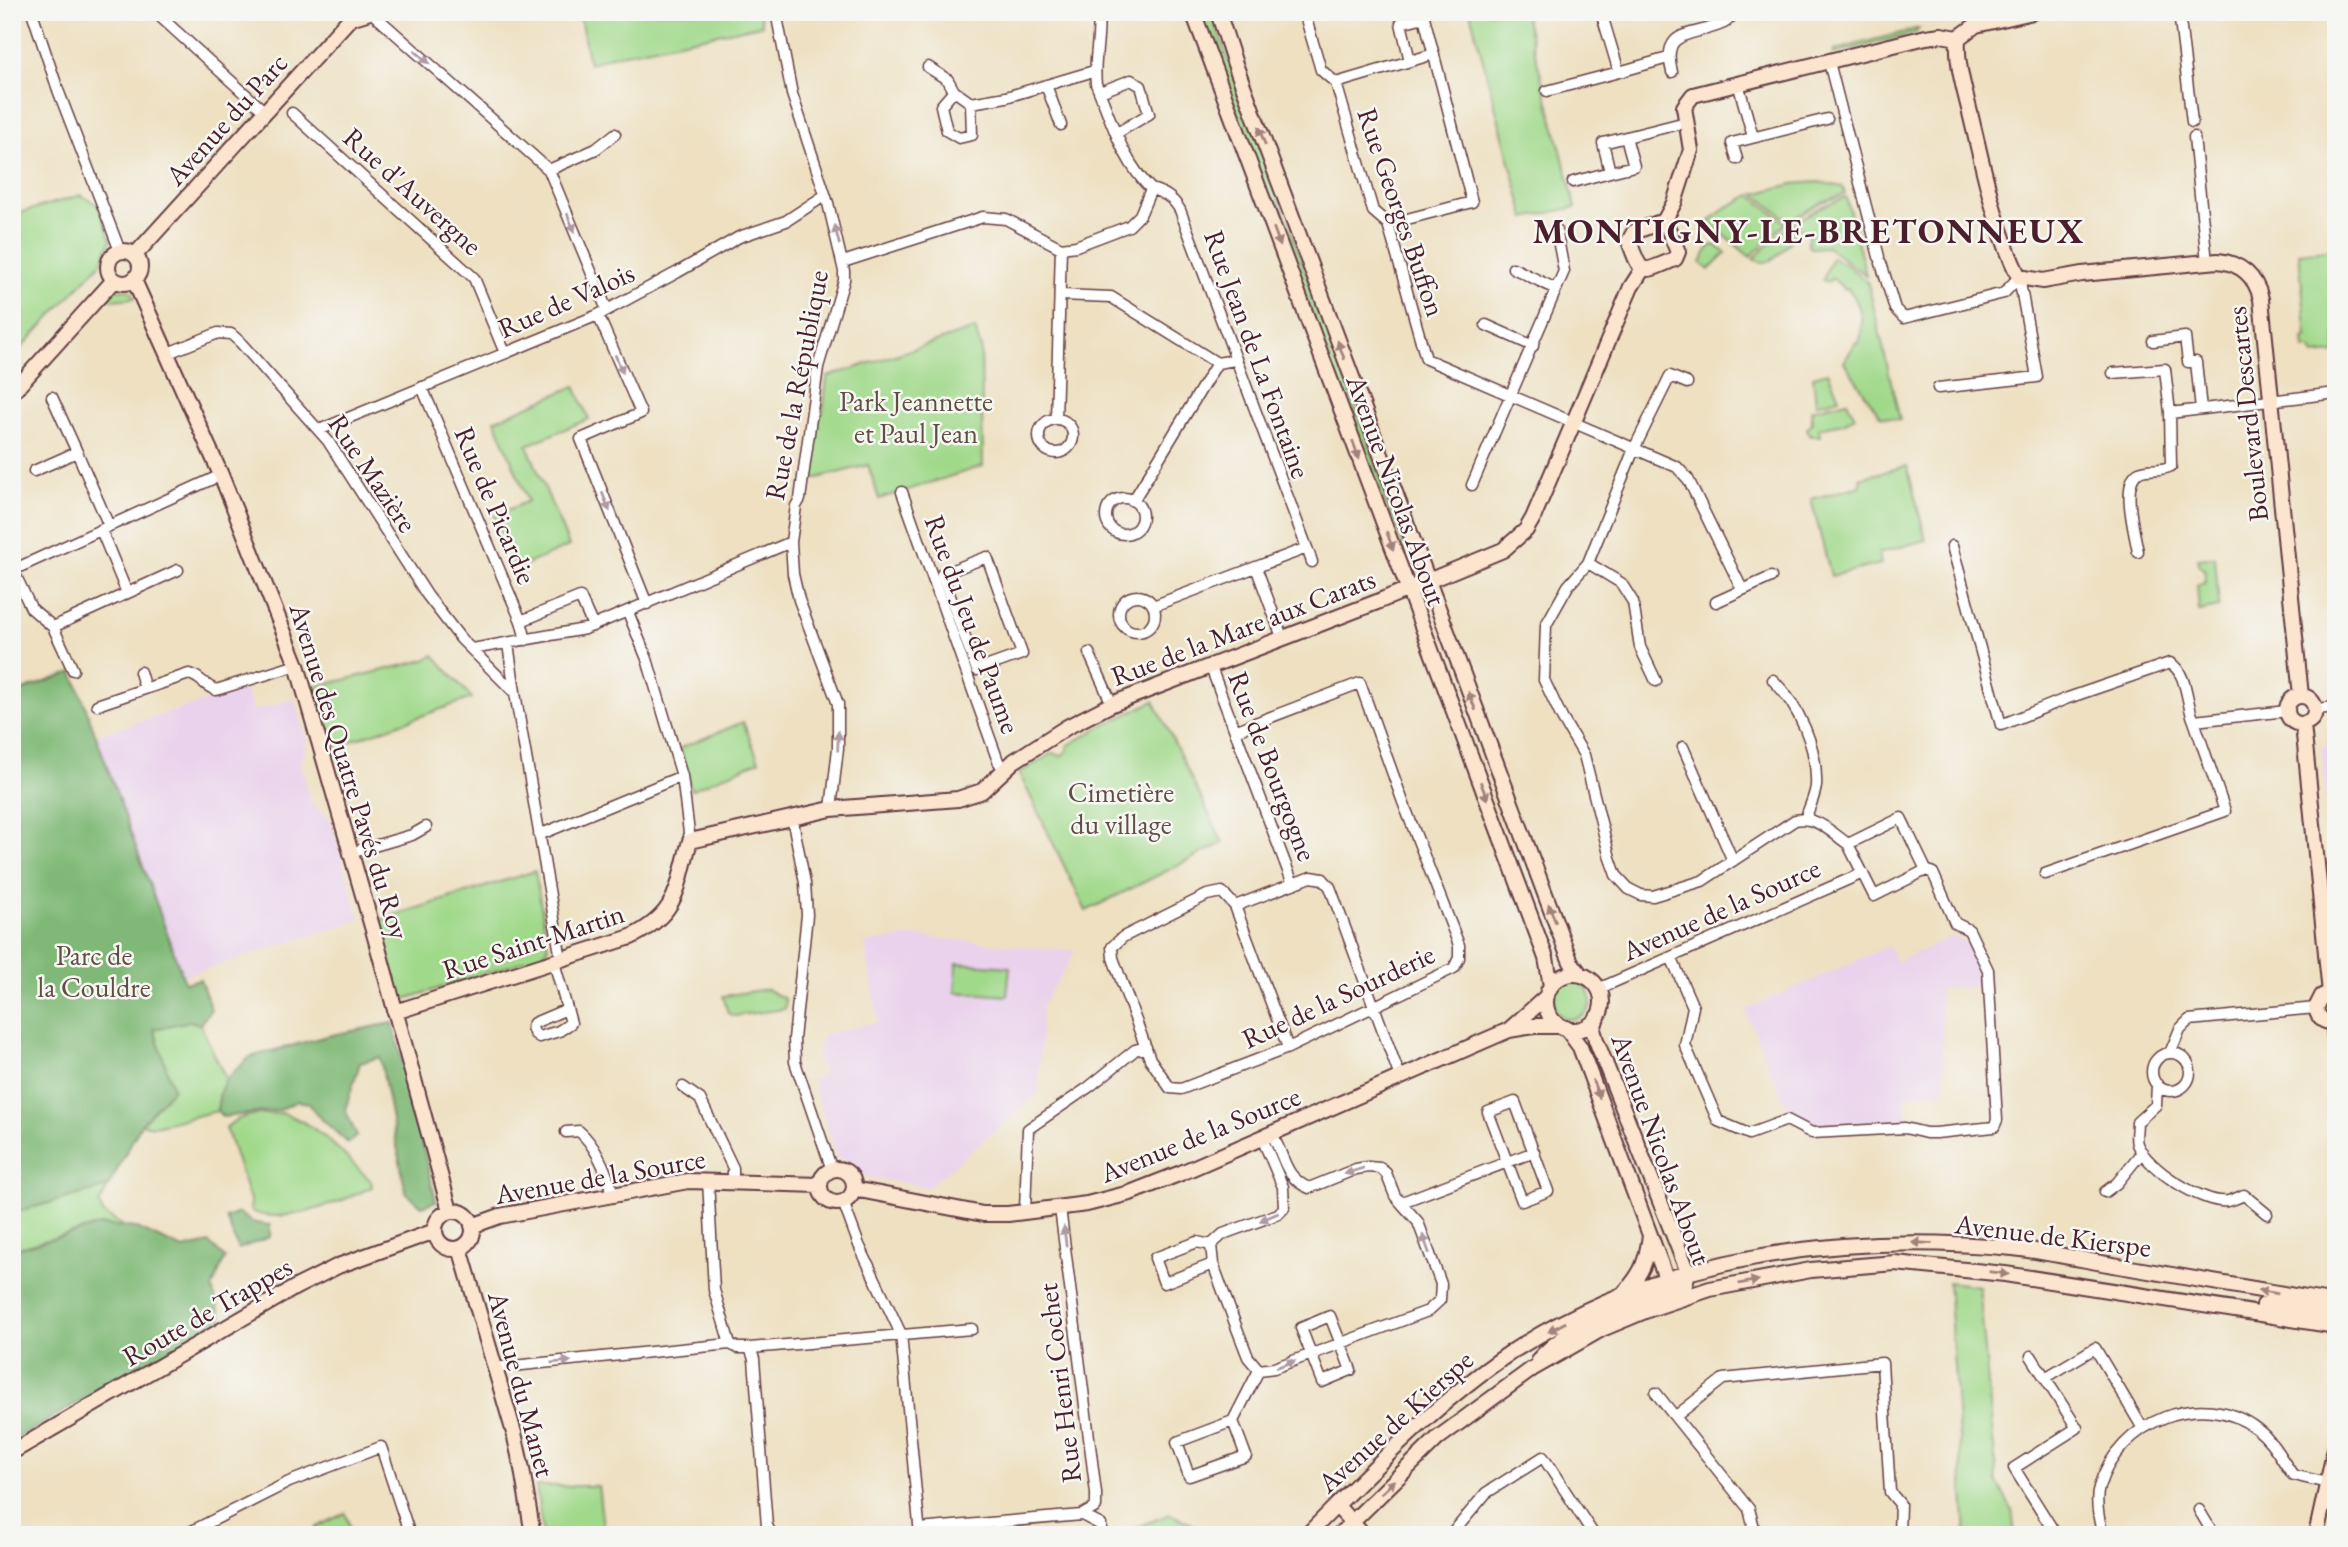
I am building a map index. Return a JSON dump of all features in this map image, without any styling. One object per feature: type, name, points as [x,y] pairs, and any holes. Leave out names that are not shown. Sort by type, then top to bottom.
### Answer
[{"type":"street","points":[[32,12],[58,90],[120,251]]},
{"type":"street","points":[[155,12],[265,112]]},
{"type":"street","points":[[351,13],[364,16],[370,12],[549,170],[641,413],[581,439],[647,604]]},
{"type":"street","name":"Rue de la République","points":[[776,12],[792,94],[844,262],[844,280],[818,367],[800,499],[796,506],[791,542],[793,574],[799,600],[838,704],[838,748],[831,809]]},
{"type":"street","points":[[928,67],[948,80],[954,91],[971,103],[1006,97],[1094,71],[1100,27],[1098,12]]},
{"type":"street","name":"Avenue Nicolas About","points":[[1193,12],[1546,958],[1549,1014],[1580,1047],[1650,1234],[1674,1287],[1688,1272],[1596,1040],[1593,1029],[1601,1006],[1598,989],[1592,981],[1581,975],[1566,950],[1427,582],[1218,12]]},
{"type":"street","name":"Rue Georges Buffon","points":[[1304,12],[1321,70],[1336,83],[1373,211],[1388,224],[1426,359],[1677,467],[1688,479],[1742,589]]},
{"type":"street","points":[[1601,12],[1619,72]]},
{"type":"street","points":[[1672,72],[1668,58],[1671,44],[1680,36],[1725,23],[1736,12]]},
{"type":"street","points":[[1663,223],[1674,203],[1691,150],[1684,107],[1693,95],[1926,37],[1941,35],[1958,38],[1976,25],[2033,12]]},
{"type":"street","points":[[2179,12],[2192,121]]},
{"type":"street","name":"Avenue du Parc","points":[[135,255],[351,13]]},
{"type":"street","points":[[1388,224],[1472,202],[1424,17],[1401,23],[1410,61]]},
{"type":"street","points":[[1938,388],[2036,377],[2019,277],[2009,257],[1975,136],[1958,58],[1958,38]]},
{"type":"street","points":[[1336,83],[1434,54]]},
{"type":"street","points":[[1548,91],[1668,58]]},
{"type":"street","points":[[1823,63],[1895,309],[1904,318],[2004,293],[2019,277]]},
{"type":"street","name":"Rue Jean de La Fontaine","points":[[1094,71],[1116,133],[1138,176],[1151,189],[1174,200],[1180,210],[1312,562]]},
{"type":"street","points":[[1100,92],[1132,80],[1141,86],[1149,114],[1116,133]]},
{"type":"street","points":[[1738,83],[1753,137]]},
{"type":"street","points":[[1046,85],[1061,125]]},
{"type":"street","points":[[954,91],[941,106],[947,131],[960,138],[972,135],[971,103]]},
{"type":"street","name":"Rue d'Auvergne","points":[[292,113],[474,278],[505,353]]},
{"type":"street","points":[[1737,159],[1732,143],[1827,118]]},
{"type":"street","points":[[1610,172],[1603,143],[1686,122]]},
{"type":"street","points":[[549,170],[596,149],[615,134]]},
{"type":"street","points":[[2194,136],[2207,262]]},
{"type":"street","points":[[1573,182],[1634,166],[1626,137]]},
{"type":"street","points":[[844,262],[983,217],[1006,219],[1061,248],[1076,246],[1129,226],[1140,215],[1151,189]]},
{"type":"street","name":"Rue de Valois","points":[[319,430],[603,312],[739,237],[786,221],[824,196]]},
{"type":"street","points":[[1663,223],[1667,226],[1678,252],[1675,259],[1648,271],[1642,270],[1629,241],[1634,232],[1663,223]]},
{"type":"street","points":[[1472,485],[1564,271],[1556,229]]},
{"type":"street","points":[[1056,419],[1061,248]]},
{"type":"street","points":[[125,250],[135,255],[140,269],[134,280],[124,283],[114,280],[107,266],[111,256],[125,250]]},
{"type":"street","name":"Boulevard Descartes","points":[[2019,277],[2043,281],[2082,274],[2207,262],[2232,263],[2248,274],[2256,285],[2260,299],[2301,696]]},
{"type":"street","points":[[1513,268],[1556,289]]},
{"type":"street","name":"Rue de la Mare aux Carats","points":[[690,841],[831,809],[958,799],[982,791],[1014,761],[1060,731],[1112,704],[1503,550],[1527,530],[1631,287],[1642,270]]},
{"type":"street","points":[[12,393],[114,280]]},
{"type":"street","name":"Avenue des Quatre Pavés du Roy","points":[[134,280],[221,475],[297,665],[450,1211]]},
{"type":"street","points":[[1060,295],[1111,297],[1217,363],[1235,360]]},
{"type":"street","points":[[1486,325],[1532,346]]},
{"type":"street","name":"Rue Mazière","points":[[168,353],[218,333],[230,334],[240,342],[319,430],[427,595],[461,639],[515,693]]},
{"type":"street","points":[[2153,341],[2185,337],[2188,362],[2196,362],[2202,409]]},
{"type":"street","points":[[1133,501],[1217,363]]},
{"type":"street","points":[[2113,373],[2165,369],[2171,466],[2165,470],[2142,470],[2134,475],[2130,482],[2129,494],[2138,552]]},
{"type":"street","points":[[1687,383],[1670,376],[1634,449],[1588,563],[1568,586],[1546,625],[1544,680],[1584,755],[1616,875],[1629,889],[1641,895],[1653,896],[1702,881],[1795,820],[1806,817],[1849,844],[1874,896],[1926,870]]},
{"type":"street","name":"Rue de Picardie","points":[[422,387],[521,621],[526,640]]},
{"type":"street","points":[[2169,413],[2336,393]]},
{"type":"street","points":[[52,397],[77,452],[127,593]]},
{"type":"street","points":[[34,471],[77,452]]},
{"type":"street","points":[[72,670],[53,626],[31,608],[13,570],[221,475]]},
{"type":"street","name":"Rue du Jeu de Paume","points":[[902,492],[993,749],[1004,770]]},
{"type":"street","points":[[472,649],[593,626],[791,542]]},
{"type":"street","points":[[1952,546],[2001,726],[2067,698],[2170,663],[2177,667],[2181,677],[2225,811],[2045,874]]},
{"type":"street","points":[[1153,606],[1307,548]]},
{"type":"street","points":[[986,557],[1022,654],[977,670],[942,574],[986,557]]},
{"type":"street","points":[[1588,563],[1621,583],[1633,602],[1640,646],[1656,681]]},
{"type":"street","points":[[1256,567],[1282,638]]},
{"type":"street","points":[[53,626],[178,570]]},
{"type":"street","points":[[1716,602],[1771,577]]},
{"type":"street","points":[[521,621],[580,597],[593,626]]},
{"type":"street","points":[[628,612],[647,659],[682,776],[690,841]]},
{"type":"street","points":[[508,644],[567,1009]]},
{"type":"street","points":[[1089,653],[1112,704]]},
{"type":"street","points":[[97,705],[189,674],[196,675],[207,687],[216,690],[297,665]]},
{"type":"street","name":"Rue de Bourgogne","points":[[1210,665],[1237,730],[1293,884]]},
{"type":"street","points":[[139,672],[145,689]]},
{"type":"street","points":[[1773,680],[1788,695],[1808,734],[1813,754],[1816,787],[1806,817]]},
{"type":"street","name":"Rue de la Sourderie","points":[[1146,1047],[1157,1072],[1170,1088],[1181,1089],[1288,1048],[1454,968],[1460,958],[1459,945],[1360,682],[1237,730]]},
{"type":"street","points":[[2301,696],[2313,701],[2316,709],[2311,721],[2303,725],[2294,723],[2287,711],[2289,702],[2301,696]]},
{"type":"street","points":[[2316,709],[2336,707]]},
{"type":"street","points":[[2194,721],[2287,711]]},
{"type":"street","points":[[2303,725],[2333,994],[2322,996],[2316,1008]]},
{"type":"street","points":[[1683,747],[1734,861]]},
{"type":"street","points":[[539,835],[682,776]]},
{"type":"street","points":[[792,817],[805,883],[807,915],[794,1039],[795,1062],[832,1170]]},
{"type":"street","points":[[1671,957],[1693,1007],[1685,1045],[1718,1121],[1749,1134],[1787,1120],[1812,1133],[1905,1128],[1936,1133],[1994,1127],[1997,1120],[1988,971],[1969,930],[1955,923],[1933,873],[1926,870],[1901,818],[1849,844]]},
{"type":"street","points":[[350,853],[412,835],[426,827]]},
{"type":"street","name":"Rue Saint-Martin","points":[[395,1012],[631,937],[650,928],[663,916],[676,892],[690,841]]},
{"type":"street","name":"Avenue de la Source","points":[[1598,989],[1863,873]]},
{"type":"street","points":[[1234,906],[1311,877],[1323,879],[1330,887],[1399,1077]]},
{"type":"street","points":[[1024,1211],[1028,1129],[1089,1087],[1135,1050],[1146,1047],[1113,958],[1112,947],[1123,937],[1207,895],[1223,892],[1234,906],[1288,1048]]},
{"type":"street","points":[[1549,991],[1564,976],[1581,975]]},
{"type":"street","name":"Avenue de la Source","points":[[1508,1030],[1549,991]]},
{"type":"street","points":[[2316,1008],[2321,1019],[2334,1022],[2336,1048]]},
{"type":"street","points":[[2170,1053],[2180,1029],[2189,1020],[2316,1008]]},
{"type":"street","name":"Avenue Nicolas About","points":[[1564,1028],[1584,1028],[1597,1017]]},
{"type":"street","name":"Avenue de la Source","points":[[854,1189],[983,1214],[1060,1208],[1129,1193],[1508,1030],[1534,1026],[1564,1028]]},
{"type":"street","points":[[2170,1053],[2186,1059],[2191,1072],[2186,1085],[2174,1091],[2162,1089],[2157,1084],[2153,1077],[2154,1064],[2158,1058],[2170,1053]]},
{"type":"street","points":[[2157,1084],[2156,1105],[2137,1122],[2137,1143],[2150,1166],[2175,1182],[2213,1200],[2228,1201],[2244,1195],[2267,1214]]},
{"type":"street","points":[[683,1087],[700,1098],[733,1168],[733,1181]]},
{"type":"street","points":[[1515,1102],[1548,1191],[1522,1201],[1507,1162],[1489,1112],[1515,1102]]},
{"type":"street","points":[[566,1132],[579,1132],[587,1139],[609,1179],[613,1194]]},
{"type":"street","points":[[1259,1370],[1274,1368],[1428,1311],[1440,1300],[1441,1284],[1418,1222],[1395,1196],[1386,1173],[1380,1168],[1356,1169],[1309,1188],[1291,1177],[1267,1135]]},
{"type":"street","points":[[1211,1245],[1223,1234],[1278,1214],[1284,1208],[1283,1187],[1267,1135]]},
{"type":"street","points":[[1402,1202],[1534,1152]]},
{"type":"street","points":[[2105,1192],[2142,1152]]},
{"type":"street","points":[[832,1170],[843,1171],[852,1178],[852,1195],[843,1202],[832,1203],[823,1196],[820,1185],[824,1176],[832,1170]]},
{"type":"street","points":[[708,1180],[714,1290],[730,1344]]},
{"type":"street","name":"Avenue de la Source","points":[[472,1226],[500,1216],[688,1181],[820,1185]]},
{"type":"street","points":[[1283,1187],[1296,1182]]},
{"type":"street","points":[[843,1202],[859,1245],[901,1334],[920,1532],[1083,1515]]},
{"type":"street","name":"Rue Henri Cochet","points":[[1060,1208],[1096,1493],[1096,1507],[1083,1515],[1101,1525],[1101,1535]]},
{"type":"street","points":[[450,1211],[461,1212],[470,1220],[472,1226],[469,1241],[460,1248],[443,1245],[436,1236],[438,1220],[450,1211]]},
{"type":"street","name":"Route de Trappes","points":[[12,1452],[296,1287],[338,1266],[435,1231]]},
{"type":"street","points":[[1621,1297],[1643,1270],[1650,1234]]},
{"type":"street","points":[[1211,1245],[1197,1242],[1155,1258],[1164,1283],[1213,1264]]},
{"type":"street","name":"Avenue de Kierspe","points":[[1339,1535],[1438,1438],[1532,1369],[1551,1345],[1617,1310],[1670,1291],[1688,1272],[1716,1265],[1809,1248],[1896,1242],[2014,1248],[2336,1303]]},
{"type":"street","points":[[1211,1245],[1213,1264],[1248,1357],[1259,1370]]},
{"type":"street","name":"Avenue du Manet","points":[[460,1248],[523,1469],[533,1535]]},
{"type":"street","name":"Avenue de Kierspe","points":[[1307,1535],[1439,1407],[1478,1376],[1515,1350],[1568,1320],[1621,1297],[1674,1287],[1710,1289],[1811,1270],[1895,1263],[2005,1274],[2336,1326]]},
{"type":"street","points":[[2200,1305],[2241,1303],[2336,1315]]},
{"type":"street","points":[[1330,1316],[1351,1370],[1322,1382],[1311,1354],[1301,1328],[1330,1316]]},
{"type":"street","points":[[493,1368],[730,1344],[738,1348],[750,1348],[972,1329]]},
{"type":"street","points":[[750,1348],[754,1359],[766,1526],[772,1535]]},
{"type":"street","points":[[2045,1378],[2095,1348],[2142,1427]]},
{"type":"street","points":[[2031,1356],[2077,1428],[2014,1468],[2056,1535]]},
{"type":"street","points":[[1676,1416],[1723,1379],[1882,1363],[1890,1492],[1900,1504],[1899,1535]]},
{"type":"street","points":[[1233,1421],[1246,1456],[1189,1476],[1177,1442],[1233,1421],[1259,1370]]},
{"type":"street","points":[[1656,1393],[1749,1509],[1756,1535]]},
{"type":"street","points":[[2103,1535],[2099,1521],[2098,1489],[2114,1454],[2142,1427],[2183,1412],[2227,1412],[2257,1428],[2272,1442],[2293,1475],[2331,1484]]},
{"type":"street","points":[[2316,1535],[2331,1484],[2336,1444]]},
{"type":"street","points":[[184,1535],[289,1482],[381,1447],[410,1535]]},
{"type":"street","points":[[1451,1535],[1486,1493],[1543,1457],[1594,1535]]},
{"type":"street","points":[[1337,1506],[1363,1535]]},
{"type":"street","points":[[2199,1510],[2214,1535]]},
{"type":"shaded area","points":[[246,689],[253,711],[294,699],[307,741],[301,766],[311,804],[330,819],[360,920],[183,976],[96,735]]},
{"type":"shaded area","points":[[2336,745],[2336,894],[2321,747]]},
{"type":"shaded area","points":[[912,936],[1076,951],[1042,1005],[1038,1094],[928,1187],[863,1176],[852,1162],[837,1157],[812,1080],[825,1075],[817,1056],[822,1035],[878,1022],[865,943]]},
{"type":"shaded area","points":[[1953,936],[1968,943],[1982,979],[1977,980],[1978,986],[1940,989],[1945,1092],[1905,1094],[1907,1119],[1812,1126],[1800,1117],[1790,1115],[1745,1010],[1889,946],[1896,962]]},
{"type":"green space","points":[[579,12],[759,12],[762,25],[611,56],[589,64]]},
{"type":"green space","points":[[1198,12],[1211,12],[1408,551],[1405,552],[1360,440]]},
{"type":"green space","points":[[1470,12],[1524,12],[1576,207],[1525,218]]},
{"type":"green space","points":[[1919,28],[1916,33],[1833,54],[1835,50]]},
{"type":"green space","points":[[1819,182],[1843,187],[1845,194],[1822,202],[1789,221],[1755,194],[1792,184]]},
{"type":"green space","points":[[81,195],[98,205],[111,240],[101,263],[12,358],[12,215]]},
{"type":"green space","points":[[1751,195],[1786,223],[1750,257],[1709,222],[1725,208]]},
{"type":"green space","points":[[1846,197],[1866,275],[1827,247],[1811,248],[1808,245],[1808,233],[1792,224],[1821,207]]},
{"type":"green space","points":[[1789,226],[1797,233],[1778,255],[1767,262],[1753,259]]},
{"type":"green space","points":[[1716,245],[1726,253],[1709,270],[1701,263],[1710,246]]},
{"type":"green space","points":[[2336,249],[2336,353],[2314,355],[2310,349],[2305,349],[2304,339],[2307,338],[2299,253]]},
{"type":"green space","points":[[1832,257],[1850,267],[1868,283],[1900,420],[1880,416],[1844,362],[1856,342],[1859,343],[1862,321],[1859,307],[1848,288],[1845,289],[1832,278],[1828,282],[1823,280]]},
{"type":"green space","points":[[125,289],[132,292],[135,298],[112,300],[107,295],[114,290]]},
{"type":"green space","name":"Park Jeannette et Paul Jean","points":[[975,329],[981,348],[983,466],[879,499],[868,465],[810,480],[816,422],[823,412],[827,377]]},
{"type":"green space","points":[[1828,372],[1839,398],[1816,404],[1813,376]]},
{"type":"green space","points":[[575,386],[589,419],[527,445],[569,546],[516,569],[494,516],[528,501],[495,420]]},
{"type":"green space","points":[[1847,401],[1855,417],[1843,423],[1819,428],[1820,436],[1810,436],[1807,429],[1812,423],[1811,410]]},
{"type":"green space","points":[[1907,466],[1926,540],[1879,553],[1881,564],[1831,576],[1811,499],[1861,486],[1860,478]]},
{"type":"green space","points":[[2215,557],[2219,607],[2199,611],[2197,585],[2206,583],[2204,569],[2200,567],[2198,559]]},
{"type":"green space","points":[[434,655],[472,698],[329,749],[311,688],[425,660]]},
{"type":"green space","name":"Parc de la Couldre","points":[[73,672],[185,983],[200,979],[211,1009],[200,1024],[190,1021],[154,1029],[173,1089],[141,1124],[108,1187],[12,1213],[12,694]]},
{"type":"green space","name":"Cimetière du village","points":[[1154,701],[1223,843],[1086,911],[1019,773],[1053,753],[1061,756],[1068,750],[1067,746]]},
{"type":"green space","points":[[743,722],[759,761],[691,790],[680,748]]},
{"type":"green space","points":[[535,871],[548,947],[543,955],[405,999],[397,990],[380,920]]},
{"type":"green space","points":[[957,963],[1010,967],[1007,996],[955,992]]},
{"type":"green space","points":[[1572,981],[1585,987],[1591,1000],[1585,1013],[1572,1019],[1559,1013],[1553,1000],[1559,987]]},
{"type":"green space","points":[[766,989],[785,999],[785,1009],[733,1016],[728,1013],[723,996]]},
{"type":"green space","points":[[190,1020],[200,1024],[226,1079],[220,1092],[217,1111],[155,1126],[141,1124],[172,1089],[154,1029]]},
{"type":"green space","points":[[393,1023],[436,1201],[422,1206],[406,1193],[380,1057],[360,1063],[345,1110],[357,1136],[348,1143],[315,1113],[309,1103],[297,1101],[280,1110],[223,1117],[217,1111],[220,1092],[226,1079],[250,1057],[327,1036]]},
{"type":"green space","points":[[282,1113],[308,1125],[330,1142],[371,1181],[372,1187],[328,1205],[294,1214],[262,1215],[250,1210],[251,1203],[226,1128],[245,1117]]},
{"type":"green space","points":[[108,1187],[99,1204],[103,1213],[125,1227],[101,1225],[12,1250],[12,1213]]},
{"type":"green space","points":[[239,1213],[251,1222],[270,1225],[270,1237],[238,1249],[226,1218]]},
{"type":"green space","points":[[101,1225],[136,1228],[183,1249],[209,1243],[225,1258],[212,1288],[222,1319],[12,1441],[12,1250]]},
{"type":"green space","points":[[1948,1282],[1979,1286],[1997,1482],[2012,1510],[2015,1535],[1966,1535]]},
{"type":"green space","points":[[536,1486],[598,1486],[604,1535],[543,1535]]},
{"type":"green space","points":[[345,1513],[353,1535],[311,1535],[317,1527]]},
{"type":"green space","points":[[1170,1514],[1196,1526],[1199,1535],[1133,1535],[1132,1529]]},
{"type":"district","name":"MONTIGNY-LE-BRETONNEUX","points":[[1809,230]]}]
